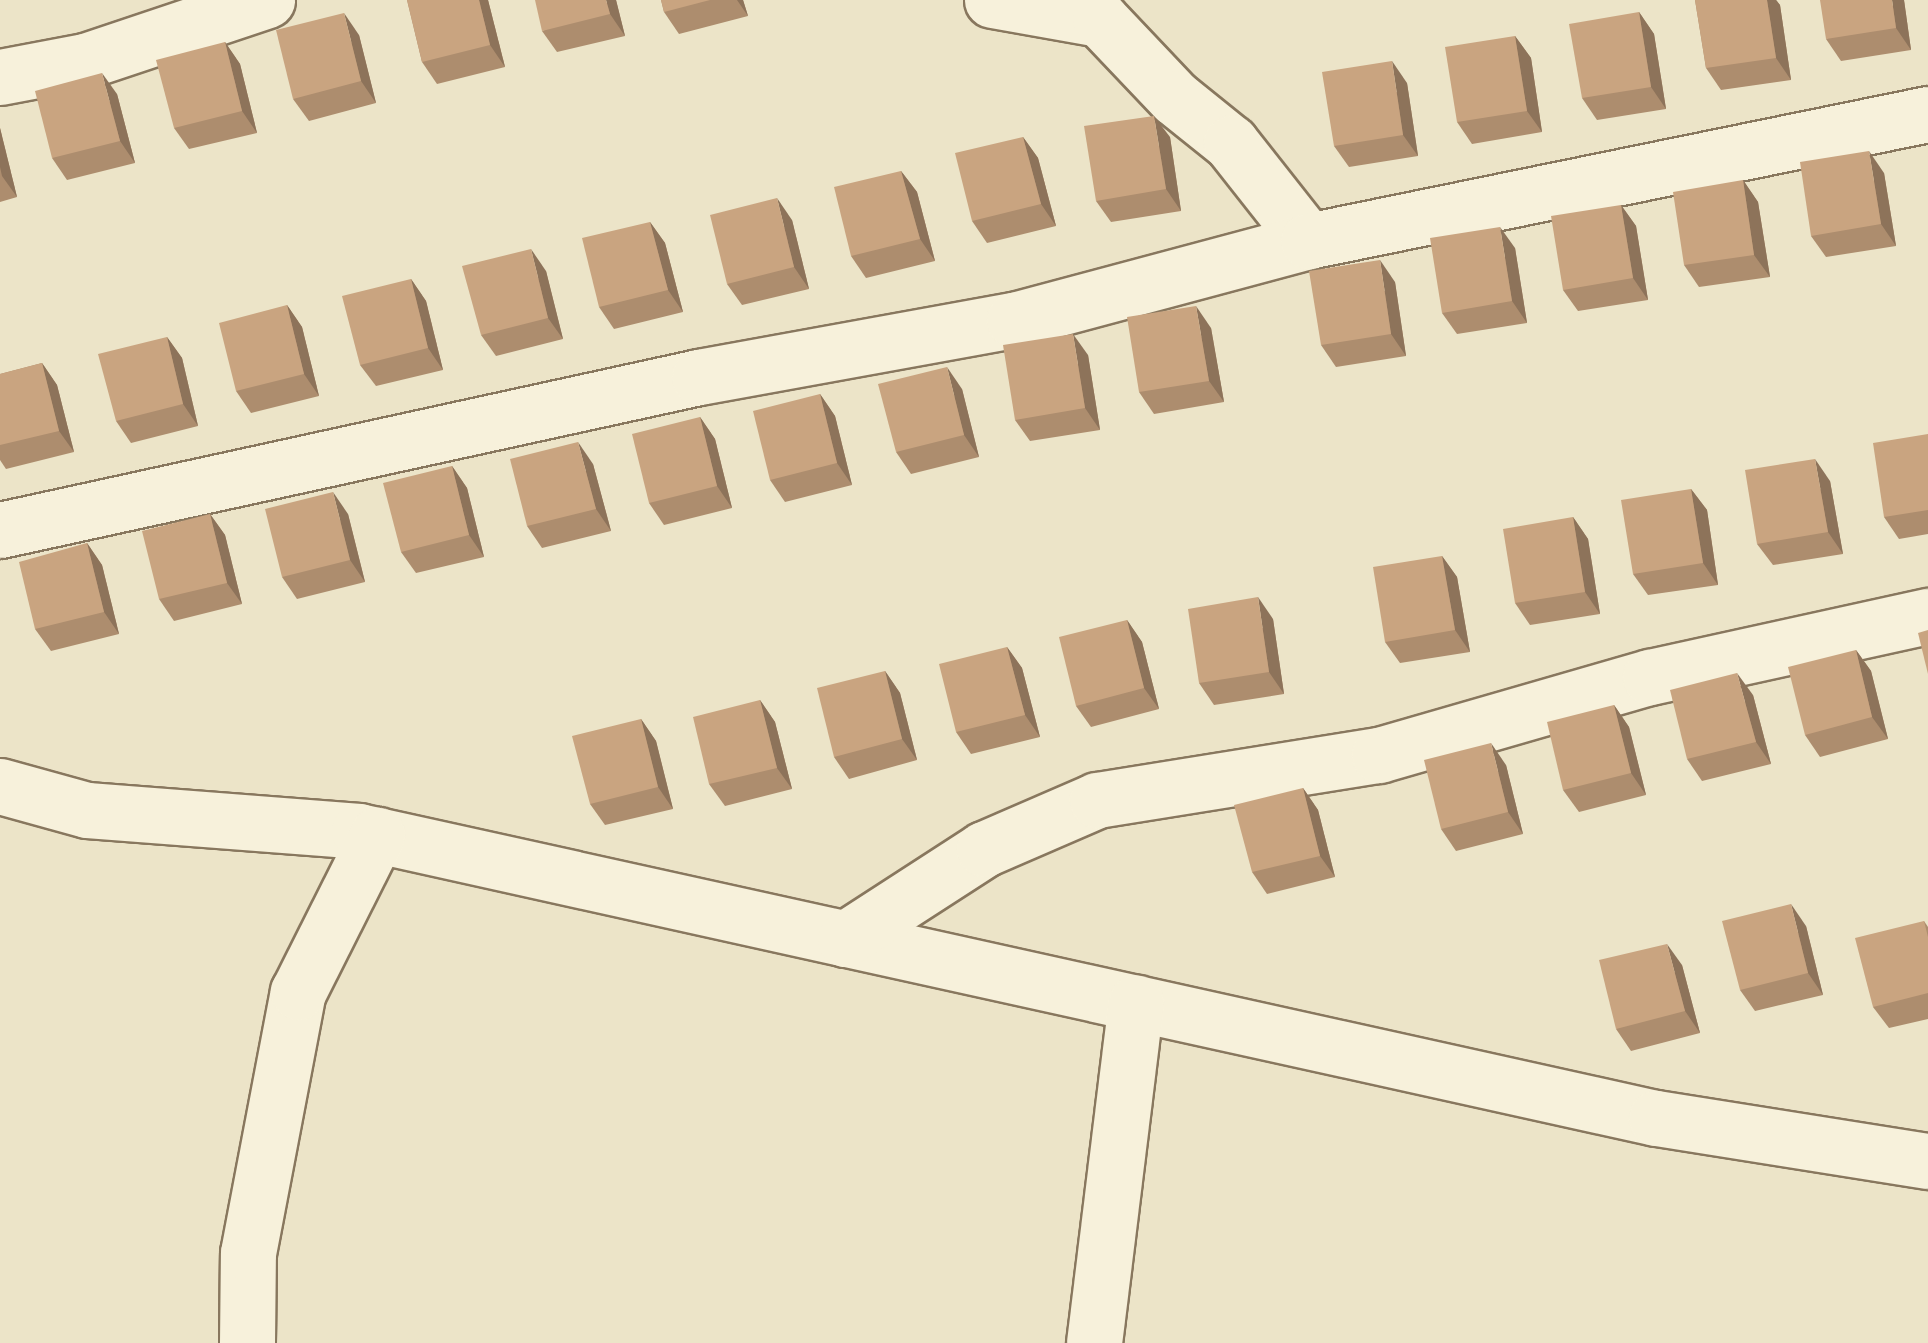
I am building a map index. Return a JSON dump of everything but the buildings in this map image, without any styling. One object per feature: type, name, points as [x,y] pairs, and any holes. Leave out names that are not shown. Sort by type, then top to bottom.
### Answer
[{"type":"street","points":[[0,76],[85,62],[266,0]]},
{"type":"street","points":[[992,0],[1100,19],[1175,98],[1231,144],[1308,241]]},
{"type":"street","points":[[0,530],[699,377],[1014,320],[1308,241],[1928,114]]},
{"type":"street","points":[[845,939],[984,849],[1097,800],[1379,755],[1650,677],[1928,616]]},
{"type":"street","points":[[0,786],[87,810],[377,835],[1656,1118],[1928,1161]]},
{"type":"street","points":[[247,1343],[248,1254],[298,992],[377,835]]},
{"type":"street","points":[[1094,1343],[1136,1003]]}]
